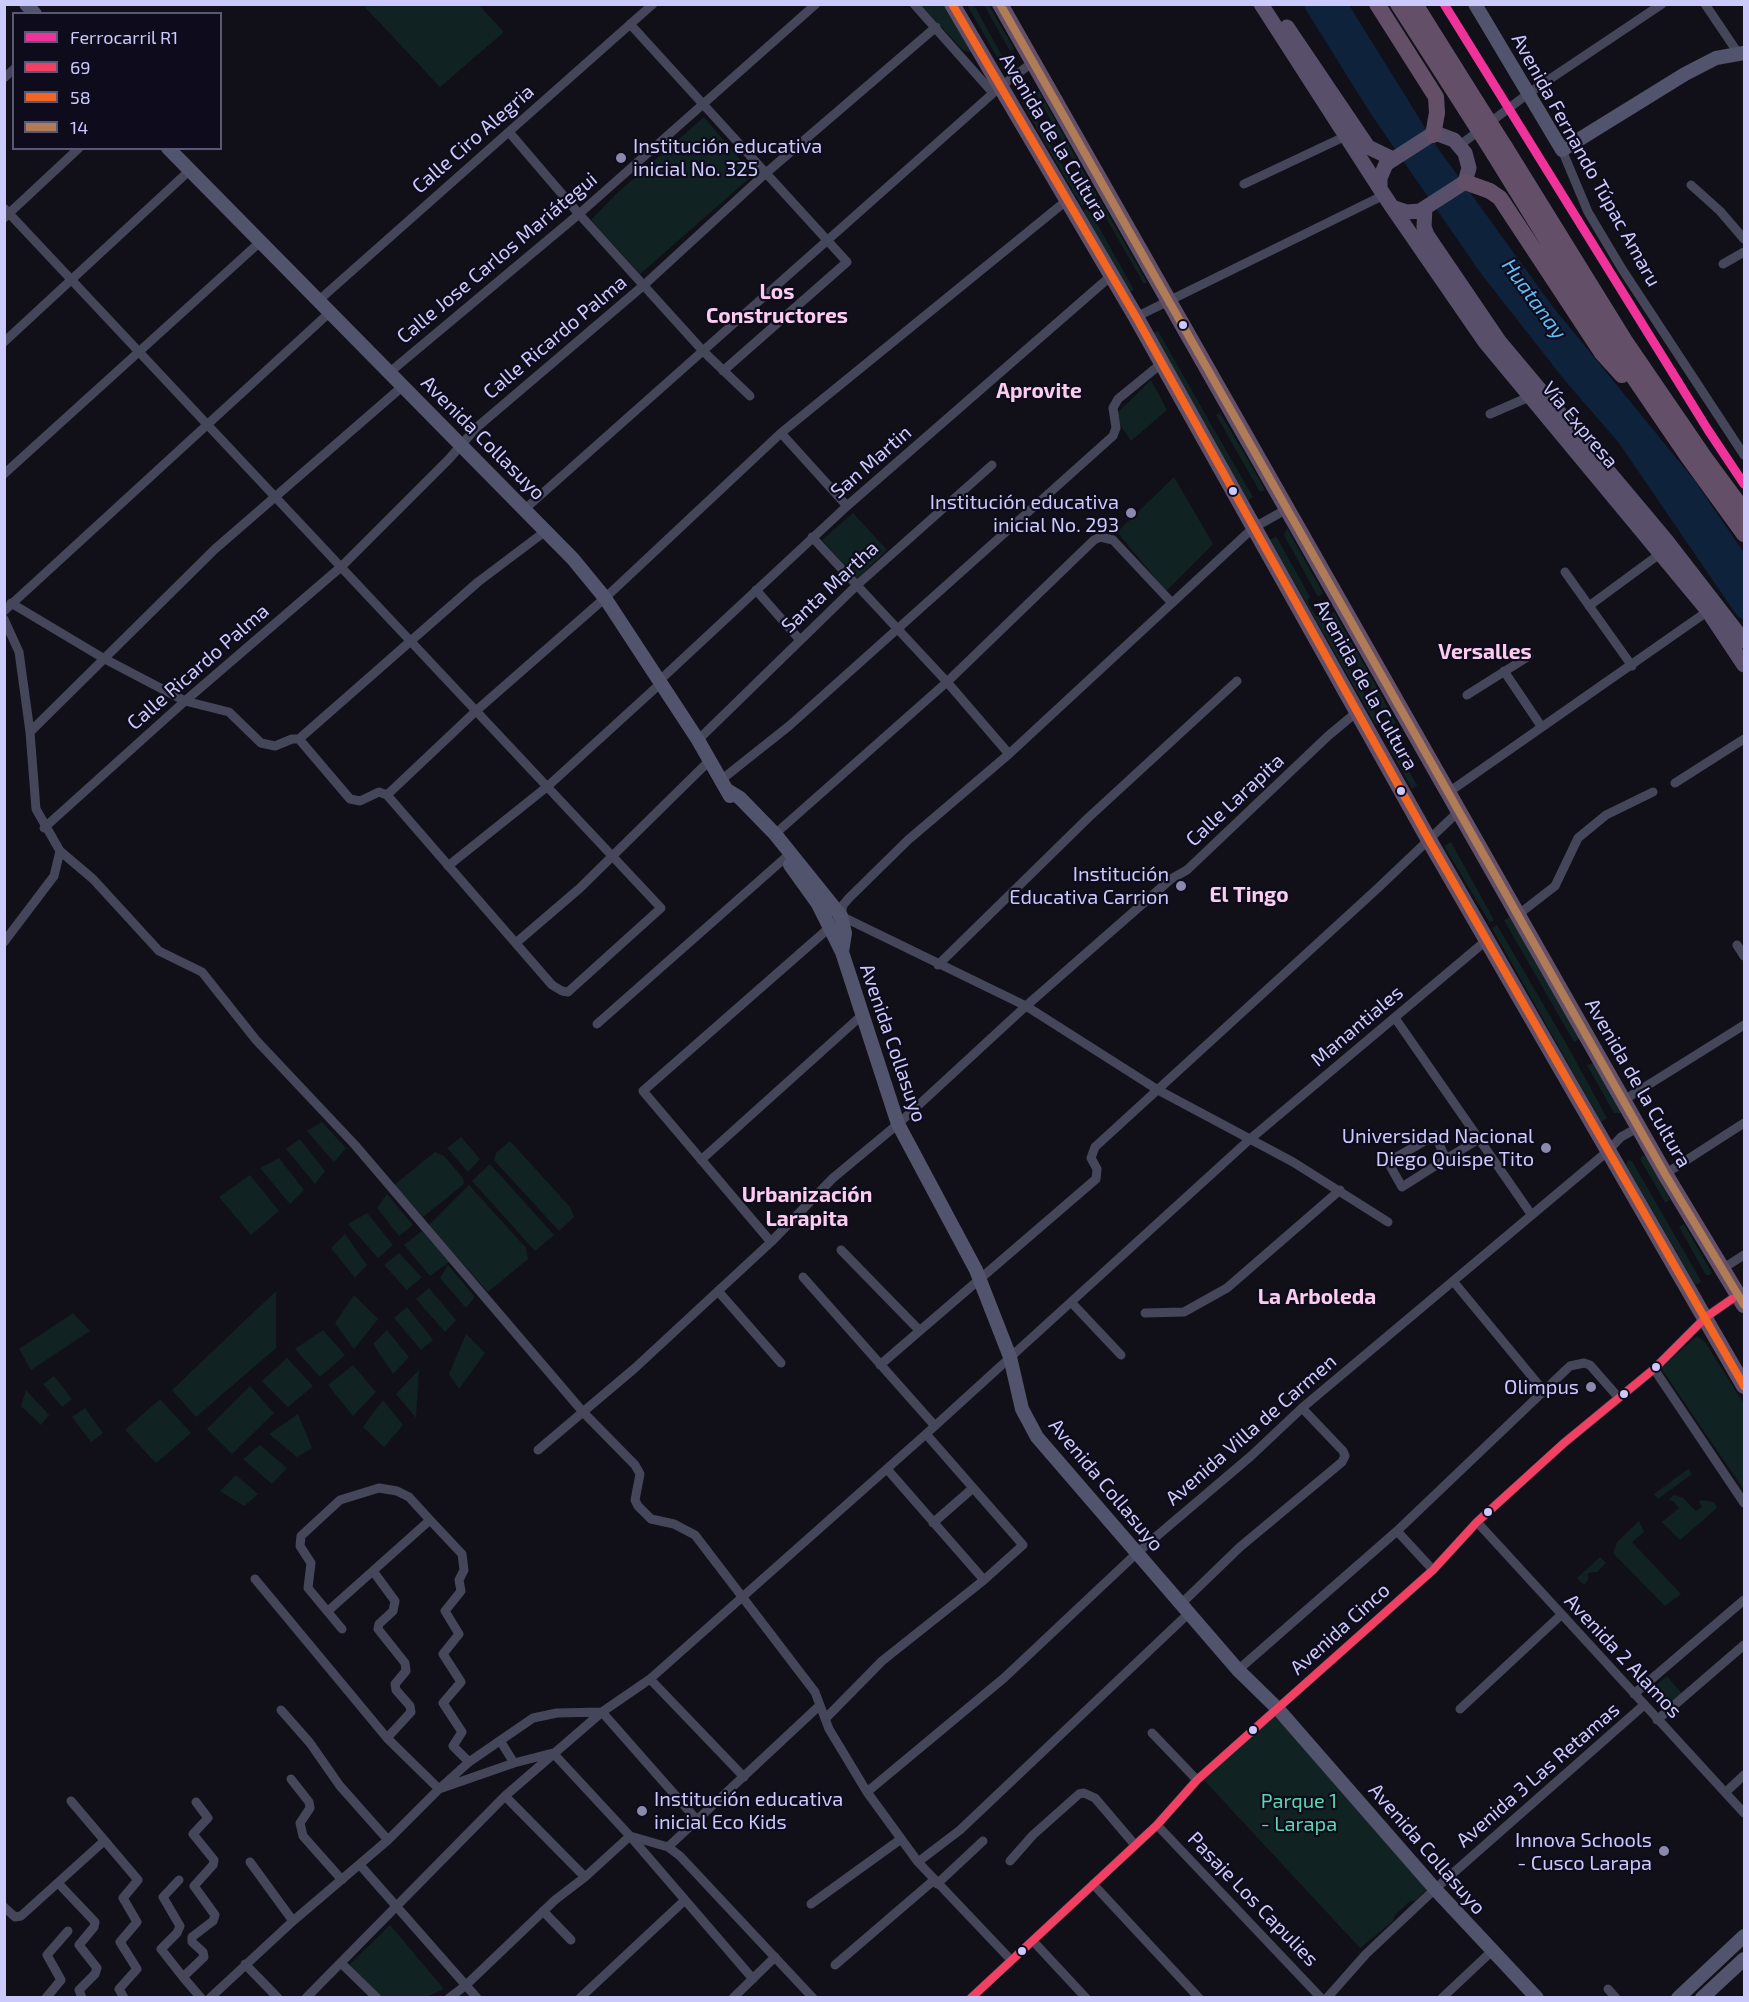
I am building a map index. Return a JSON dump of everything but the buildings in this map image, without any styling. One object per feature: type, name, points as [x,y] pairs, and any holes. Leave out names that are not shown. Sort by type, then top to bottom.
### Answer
[{"type":"highway","name":"Avenida de la Cultura","points":[[952,4],[997,90],[1137,317],[1429,840],[1744,1386]]},
{"type":"highway","name":"Avenida de la Cultura","points":[[1000,4],[1170,299],[1665,1174],[1742,1300]]},
{"type":"highway","points":[[1377,4],[1436,98],[1437,113],[1432,135]]},
{"type":"highway","points":[[1398,4],[1471,107],[1625,341],[1744,511]]},
{"type":"highway","points":[[1415,4],[1471,107]]},
{"type":"highway","points":[[1499,151],[1660,417],[1744,534]]},
{"type":"highway","points":[[1464,183],[1490,191],[1500,198],[1602,353],[1660,417]]},
{"type":"main road","points":[[1261,4],[1350,134],[1368,147],[1393,157]]},
{"type":"main road","points":[[1274,4],[1350,134]]},
{"type":"main road","name":"Vía Expresa","points":[[1350,134],[1385,197],[1485,342],[1708,611],[1744,665]]},
{"type":"main road","points":[[1432,135],[1444,135],[1460,146],[1468,161],[1464,183],[1427,207],[1413,212],[1385,197],[1383,170],[1393,157],[1432,135]]},
{"type":"main road","name":"Vía Expresa","points":[[1427,207],[1424,227],[1426,235],[1499,340],[1666,540],[1744,641]]},
{"type":"street","name":"Calle Ciro Alegria","points":[[318,301],[653,4]]},
{"type":"street","name":"Calle Jose Carlos Mariátegui","points":[[390,372],[579,214],[816,4]]},
{"type":"street","points":[[914,4],[997,90]]},
{"type":"street","points":[[1460,146],[1529,93],[1662,4]]},
{"type":"street","points":[[1562,150],[1685,74],[1716,58],[1741,53],[1705,4]]},
{"type":"street","name":"Avenida Fernando Túpac Amaru","points":[[1478,5],[1562,150],[1588,212],[1622,269],[1744,455]]},
{"type":"street","points":[[630,24],[847,262],[723,371]]},
{"type":"street","name":"Calle Ricardo Palma","points":[[44,828],[185,701],[342,566],[476,428],[644,285],[766,173],[936,27]]},
{"type":"street","points":[[526,508],[826,240],[997,90],[1033,62]]},
{"type":"street","points":[[509,132],[579,214],[703,351],[750,396]]},
{"type":"street","points":[[1244,184],[1350,134]]},
{"type":"street","points":[[77,150],[6,213],[139,350],[660,904],[658,913],[568,992],[552,985],[387,795],[379,792],[360,801],[350,799],[299,739]]},
{"type":"street","name":"Avenida Collasuyo","points":[[170,150],[329,313],[526,508],[605,598],[698,740],[724,785],[740,798],[841,916],[845,933],[842,952]]},
{"type":"street","points":[[4,342],[190,170]]},
{"type":"street","points":[[1691,185],[1720,211],[1744,239]]},
{"type":"street","points":[[1137,317],[1170,299],[1385,197]]},
{"type":"street","points":[[387,795],[477,710],[605,598],[781,433],[1066,201]]},
{"type":"street","points":[[4,474],[260,242]]},
{"type":"street","points":[[1723,264],[1744,252]]},
{"type":"street","name":"San Martin","points":[[448,866],[548,786],[812,537],[1112,275]]},
{"type":"street","points":[[329,313],[8,607],[185,701],[229,712],[261,742],[275,746],[292,739],[299,739],[478,582],[547,530]]},
{"type":"street","points":[[724,785],[1113,436],[1116,428],[1113,408],[1118,399],[1162,363]]},
{"type":"street","points":[[30,732],[102,658],[215,549],[403,386]]},
{"type":"street","points":[[1490,414],[1529,397]]},
{"type":"street","points":[[781,433],[847,506]]},
{"type":"street","name":"Santa Martha","points":[[698,740],[856,586],[992,465]]},
{"type":"street","points":[[771,1242],[643,1091],[829,928],[841,916],[843,905],[849,898],[908,840],[1009,754],[1253,528],[1287,509]]},
{"type":"street","points":[[812,537],[947,682],[1009,754]]},
{"type":"street","points":[[597,1024],[1094,540],[1100,537],[1113,540],[1172,603]]},
{"type":"street","points":[[1588,606],[1660,553]]},
{"type":"street","points":[[1566,572],[1632,666]]},
{"type":"street","points":[[756,590],[800,640]]},
{"type":"street","points":[[1449,792],[1708,611]]},
{"type":"street","points":[[4,620],[19,652],[30,732],[36,809],[44,828],[60,851],[93,879],[159,951],[202,972],[256,1040],[355,1145],[583,1412],[640,1474],[635,1500],[638,1506],[651,1519],[674,1524],[695,1535],[814,1692],[825,1719],[867,1792],[918,1862],[1011,1960]]},
{"type":"street","points":[[1467,695],[1529,656]]},
{"type":"street","points":[[1504,671],[1541,726]]},
{"type":"street","points":[[938,965],[1088,818],[1237,681]]},
{"type":"street","name":"Calle Larapita","points":[[538,1450],[635,1368],[771,1242],[833,1178],[898,1125],[1026,1006],[1171,879],[1187,870],[1328,736],[1358,711]]},
{"type":"street","points":[[1675,783],[1744,739]]},
{"type":"street","points":[[517,942],[580,888],[709,760]]},
{"type":"street","points":[[1519,914],[1555,886],[1578,838],[1606,815],[1653,792]]},
{"type":"street","points":[[880,1365],[1096,1179],[1097,1169],[1091,1158],[1095,1148],[1459,811]]},
{"type":"street","name":"Avenida Collasuyo","points":[[780,846],[814,897],[842,952],[898,1125],[980,1280],[1010,1358],[1022,1409],[1037,1437],[1238,1670],[1278,1709],[1435,1889],[1537,1998]]},
{"type":"street","points":[[4,942],[54,876],[60,851]]},
{"type":"street","points":[[841,916],[1026,1006],[1158,1090],[1340,1190],[1388,1222]]},
{"type":"street","name":"Manantiales","points":[[306,1998],[505,1796],[602,1712],[650,1679],[935,1426],[1249,1140],[1488,939]]},
{"type":"street","points":[[1737,945],[1744,956]]},
{"type":"street","points":[[701,1160],[861,1016]]},
{"type":"street","points":[[1395,1017],[1531,1214]]},
{"type":"street","points":[[1624,1100],[1744,1025]]},
{"type":"street","points":[[1665,1174],[1744,1123]]},
{"type":"street","name":"Avenida Villa de Carmen","points":[[867,1792],[1004,1678],[1138,1552],[1251,1456],[1302,1408],[1608,1151],[1621,1137],[1639,1127]]},
{"type":"street","points":[[1446,1159],[1435,1135],[1388,1162],[1402,1187],[1479,1139]]},
{"type":"street","points":[[1144,1313],[1184,1312],[1217,1294],[1340,1190]]},
{"type":"street","points":[[841,1250],[919,1330]]},
{"type":"street","points":[[1722,1269],[1744,1255]]},
{"type":"street","points":[[803,1276],[935,1426]]},
{"type":"street","points":[[1453,1281],[1543,1390]]},
{"type":"street","points":[[718,1291],[781,1363]]},
{"type":"street","name":"Avenida Cinco","points":[[970,1998],[1157,1825],[1197,1780],[1433,1570],[1477,1522],[1618,1397],[1654,1369],[1706,1317],[1742,1300]]},
{"type":"street","points":[[1071,1302],[1120,1355]]},
{"type":"street","points":[[1238,1670],[1397,1531],[1570,1366],[1584,1363],[1596,1369],[1618,1397]]},
{"type":"street","points":[[1654,1369],[1744,1503]]},
{"type":"street","points":[[918,1862],[960,1830],[1186,1608],[1240,1547],[1342,1462],[1345,1456],[1343,1451],[1302,1408]]},
{"type":"street","points":[[825,1719],[882,1661],[984,1580],[1023,1545],[926,1434]]},
{"type":"street","points":[[887,1469],[984,1580]]},
{"type":"street","points":[[342,1629],[308,1588],[311,1563],[298,1541],[340,1500],[379,1488],[397,1491],[410,1497],[462,1554],[464,1570],[459,1580],[461,1591],[445,1611],[459,1634],[443,1654],[461,1682],[443,1703],[462,1732],[453,1746],[469,1762]]},
{"type":"street","points":[[933,1522],[973,1488]]},
{"type":"street","points":[[328,1611],[430,1520]]},
{"type":"street","name":"Avenida 2 Alamos","points":[[1477,1522],[1744,1813]]},
{"type":"street","points":[[1397,1531],[1433,1570]]},
{"type":"street","points":[[373,1571],[395,1601],[393,1611],[379,1624],[378,1629],[405,1663],[406,1671],[395,1684],[396,1690],[410,1706],[408,1717],[387,1738]]},
{"type":"street","points":[[255,1579],[387,1738],[439,1789]]},
{"type":"street","name":"Avenida 3 Las Retamas","points":[[1634,1694],[1744,1600]]},
{"type":"street","points":[[1460,1709],[1561,1615]]},
{"type":"street","points":[[1657,1720],[1744,1645]]},
{"type":"street","points":[[650,1679],[744,1777]]},
{"type":"street","name":"Avenida 3 Las Retamas","points":[[1327,1998],[1365,1954],[1435,1889],[1644,1705]]},
{"type":"street","points":[[668,1847],[819,1706]]},
{"type":"street","points":[[281,1710],[310,1743],[340,1786],[388,1840]]},
{"type":"street","points":[[210,1998],[293,1921],[388,1840],[469,1762],[533,1718],[557,1713],[602,1712],[697,1820]]},
{"type":"street","points":[[1152,1733],[1197,1780]]},
{"type":"street","points":[[501,1742],[514,1763]]},
{"type":"street","points":[[439,1789],[514,1763],[553,1753],[630,1836],[753,1979]]},
{"type":"street","points":[[1726,1792],[1744,1775]]},
{"type":"street","points":[[291,1779],[309,1802],[310,1808],[300,1823],[303,1836],[342,1880]]},
{"type":"street","points":[[1010,1861],[1033,1835],[1079,1794],[1084,1793],[1095,1798],[1134,1845]]},
{"type":"street","points":[[505,1796],[585,1877]]},
{"type":"street","points":[[71,1802],[138,1880],[123,1898],[137,1922],[120,1942],[137,1969],[119,1989],[123,1998]]},
{"type":"street","points":[[183,1977],[204,1957],[203,1952],[192,1942],[192,1937],[213,1921],[215,1915],[194,1886],[214,1860],[193,1834],[208,1818],[196,1802]]},
{"type":"street","name":"Pasaje Los Capulies","points":[[1157,1825],[1322,1998]]},
{"type":"street","points":[[630,1836],[668,1847],[813,1998]]},
{"type":"street","points":[[449,1998],[465,1986],[543,1911],[630,1836]]},
{"type":"street","points":[[811,1904],[901,1839]]},
{"type":"street","points":[[4,1907],[18,1917],[59,1884],[104,1841]]},
{"type":"street","points":[[835,1965],[982,1841]]},
{"type":"street","points":[[250,1862],[293,1921]]},
{"type":"street","points":[[360,1865],[477,1998]]},
{"type":"street","points":[[179,1880],[163,1897],[180,1926],[177,1933],[161,1949],[201,1998]]},
{"type":"street","points":[[59,1884],[95,1922],[94,1928],[80,1945],[97,1968],[95,1974],[80,1990],[82,1998]]},
{"type":"street","points":[[1093,1884],[1199,1998]]},
{"type":"street","points":[[580,1998],[685,1900]]},
{"type":"street","points":[[543,1911],[571,1940]]},
{"type":"street","points":[[46,1998],[61,1980],[47,1955],[68,1931]]},
{"type":"street","points":[[1678,1998],[1744,1936]]},
{"type":"street","points":[[1033,1941],[1086,1998]]},
{"type":"street","points":[[1442,1998],[1492,1951]]},
{"type":"street","points":[[733,1998],[775,1957]]},
{"type":"street","points":[[1702,1998],[1744,1959]]},
{"type":"street","points":[[341,1963],[377,1998]]},
{"type":"street","points":[[245,1964],[278,1998]]},
{"type":"street","points":[[1608,1989],[1616,1998]]},
{"type":"green space","points":[[363,5],[479,5],[504,32],[440,87]]},
{"type":"green space","points":[[921,5],[943,5],[972,53],[963,50]]},
{"type":"green space","points":[[967,5],[974,5],[1002,56],[998,59]]},
{"type":"green space","points":[[984,5],[989,5],[1014,49],[1010,51]]},
{"type":"green space","points":[[1039,91],[1097,196],[1094,198],[1036,94]]},
{"type":"green space","points":[[1025,100],[1085,204],[1082,206],[1022,102]]},
{"type":"green space","points":[[704,117],[753,175],[640,274],[591,220],[615,195]]},
{"type":"green space","points":[[1100,200],[1147,282],[1144,284],[1097,202]]},
{"type":"green space","points":[[1088,208],[1134,290],[1130,292],[1083,211]]},
{"type":"green space","points":[[1158,331],[1253,497],[1248,500],[1153,333]]},
{"type":"green space","points":[[1151,380],[1167,410],[1131,441],[1114,416]]},
{"type":"green space","points":[[1220,413],[1265,490],[1260,492],[1216,415]]},
{"type":"green space","points":[[1174,477],[1213,544],[1166,591],[1117,532]]},
{"type":"green space","points":[[853,513],[887,550],[857,579],[822,540]]},
{"type":"green space","points":[[1287,528],[1323,593],[1318,597],[1284,535]]},
{"type":"green space","points":[[1276,536],[1310,597],[1307,601],[1316,616],[1319,614],[1381,723],[1376,725],[1270,540]]},
{"type":"green space","points":[[1334,612],[1396,723],[1391,725],[1330,615]]},
{"type":"green space","points":[[1389,747],[1395,748],[1417,785],[1412,789]]},
{"type":"green space","points":[[1451,842],[1494,920],[1490,923],[1444,846]]},
{"type":"green space","points":[[1510,917],[1581,1038],[1574,1042],[1504,920]]},
{"type":"green space","points":[[1497,925],[1607,1118],[1601,1122],[1492,928]]},
{"type":"green space","points":[[1594,1063],[1622,1113],[1614,1113],[1587,1065]]},
{"type":"green space","points":[[322,1122],[346,1148],[334,1162],[307,1131]]},
{"type":"green space","points":[[461,1137],[480,1159],[468,1172],[447,1148]]},
{"type":"green space","points":[[300,1139],[325,1171],[315,1184],[286,1149]]},
{"type":"green space","points":[[510,1141],[570,1207],[574,1217],[559,1231],[494,1160],[496,1153]]},
{"type":"green space","points":[[435,1152],[444,1156],[463,1178],[464,1184],[423,1217],[394,1185]]},
{"type":"green space","points":[[1646,1156],[1670,1200],[1667,1202],[1640,1159]]},
{"type":"green space","points":[[279,1158],[304,1190],[290,1204],[260,1168]]},
{"type":"green space","points":[[1628,1160],[1632,1161],[1701,1281],[1698,1284],[1695,1284],[1626,1165]]},
{"type":"green space","points":[[490,1164],[554,1235],[535,1251],[472,1181]]},
{"type":"green space","points":[[250,1175],[279,1211],[251,1235],[219,1197]]},
{"type":"green space","points":[[469,1185],[526,1248],[528,1259],[488,1292],[429,1225]]},
{"type":"green space","points":[[387,1194],[413,1225],[399,1236],[377,1208]]},
{"type":"green space","points":[[367,1213],[393,1245],[378,1258],[348,1224]]},
{"type":"green space","points":[[1684,1224],[1712,1273],[1709,1275],[1706,1275],[1679,1227]]},
{"type":"green space","points":[[422,1231],[449,1262],[430,1276],[404,1245]]},
{"type":"green space","points":[[345,1234],[367,1265],[355,1278],[331,1248]]},
{"type":"green space","points":[[399,1253],[422,1277],[407,1290],[384,1265]]},
{"type":"green space","points":[[448,1265],[475,1297],[466,1308],[440,1278]]},
{"type":"green space","points":[[429,1288],[456,1320],[445,1332],[416,1299]]},
{"type":"green space","points":[[276,1291],[276,1348],[196,1417],[172,1390]]},
{"type":"green space","points":[[354,1295],[378,1319],[354,1349],[335,1323]]},
{"type":"green space","points":[[407,1307],[433,1340],[421,1350],[394,1318]]},
{"type":"green space","points":[[73,1313],[90,1331],[31,1370],[19,1349]]},
{"type":"green space","points":[[323,1330],[345,1355],[320,1377],[295,1349]]},
{"type":"green space","points":[[387,1330],[409,1357],[393,1374],[373,1344]]},
{"type":"green space","points":[[466,1334],[485,1353],[459,1389],[449,1374]]},
{"type":"green space","points":[[1697,1336],[1705,1342],[1744,1404],[1744,1490],[1661,1368]]},
{"type":"green space","points":[[287,1358],[313,1386],[288,1407],[262,1381]]},
{"type":"green space","points":[[353,1365],[376,1392],[353,1416],[328,1385]]},
{"type":"green space","points":[[419,1370],[416,1418],[396,1394]]},
{"type":"green space","points":[[54,1376],[72,1399],[62,1407],[43,1384]]},
{"type":"green space","points":[[250,1386],[274,1413],[232,1454],[207,1429]]},
{"type":"green space","points":[[26,1390],[49,1415],[41,1425],[21,1406]]},
{"type":"green space","points":[[160,1399],[191,1433],[156,1463],[125,1430]]},
{"type":"green space","points":[[383,1400],[403,1425],[384,1447],[363,1427]]},
{"type":"green space","points":[[85,1408],[103,1433],[91,1442],[72,1417]]},
{"type":"green space","points":[[298,1414],[312,1448],[297,1457],[269,1434]]},
{"type":"green space","points":[[260,1445],[287,1468],[272,1484],[243,1459]]},
{"type":"green space","points":[[1688,1469],[1692,1474],[1658,1499],[1654,1494]]},
{"type":"green space","points":[[236,1475],[258,1494],[244,1506],[220,1491]]},
{"type":"green space","points":[[1674,1495],[1683,1498],[1696,1511],[1702,1507],[1699,1502],[1701,1500],[1714,1502],[1717,1508],[1680,1540],[1662,1522],[1679,1508],[1673,1501],[1668,1500]]},
{"type":"green space","points":[[1639,1521],[1644,1532],[1632,1542],[1681,1594],[1665,1606],[1613,1553],[1617,1542]]},
{"type":"green space","points":[[1600,1557],[1606,1563],[1597,1572],[1588,1573],[1588,1580],[1584,1585],[1577,1578]]},
{"type":"green space","points":[[1667,1676],[1683,1695],[1664,1711],[1648,1692]]},
{"type":"green space","name":"Parque 1 - Larapa","points":[[1273,1717],[1279,1720],[1427,1889],[1415,1901],[1410,1901],[1395,1915],[1393,1921],[1360,1948],[1203,1779]]},
{"type":"green space","points":[[390,1925],[444,1989],[426,1997],[382,1997],[349,1965]]},
{"type":"water","name":"Huatanay","points":[[1313,5],[1349,5],[1437,147],[1553,307],[1695,481],[1744,553],[1744,610],[1625,436],[1572,375],[1488,268],[1379,110]]},
{"type":"waterway","name":"Huatanay","points":[[1313,4],[1379,110],[1488,268],[1572,375],[1625,436],[1744,610]]},
{"type":"rail line","name":"R1","points":[[1444,4],[1708,430],[1744,484]]},
{"type":"transit line","name":"58","points":[[952,4],[1136,317],[1429,840],[1744,1386]]},
{"type":"transit line","name":"14","points":[[1000,4],[1665,1174],[1744,1305]]},
{"type":"transit line","name":"69","points":[[971,1998],[1157,1825],[1197,1780],[1433,1570],[1477,1522],[1564,1443],[1654,1369],[1706,1317],[1732,1299]]},
{"type":"place","name":"Institución educativa inicial No. 325","points":[[621,158]]},
{"type":"place","name":"Institución educativa inicial No. 293","points":[[1131,513]]},
{"type":"place","name":"Institución Educativa Carrion","points":[[1181,886]]},
{"type":"place","name":"Universidad Nacional Diego Quispe Tito","points":[[1546,1148]]},
{"type":"place","name":"Olimpus","points":[[1591,1387]]},
{"type":"place","name":"Institución educativa inicial Eco Kids","points":[[642,1811]]},
{"type":"place","name":"Innova Schools - Cusco Larapa","points":[[1664,1851]]},
{"type":"district","name":"Los Constructores","points":[[777,304]]},
{"type":"district","name":"Aprovite","points":[[1039,391]]},
{"type":"district","name":"Versalles","points":[[1485,652]]},
{"type":"district","name":"El Tingo","points":[[1249,895]]},
{"type":"district","name":"Urbanización Larapita","points":[[807,1207]]},
{"type":"district","name":"La Arboleda","points":[[1317,1297]]}]
